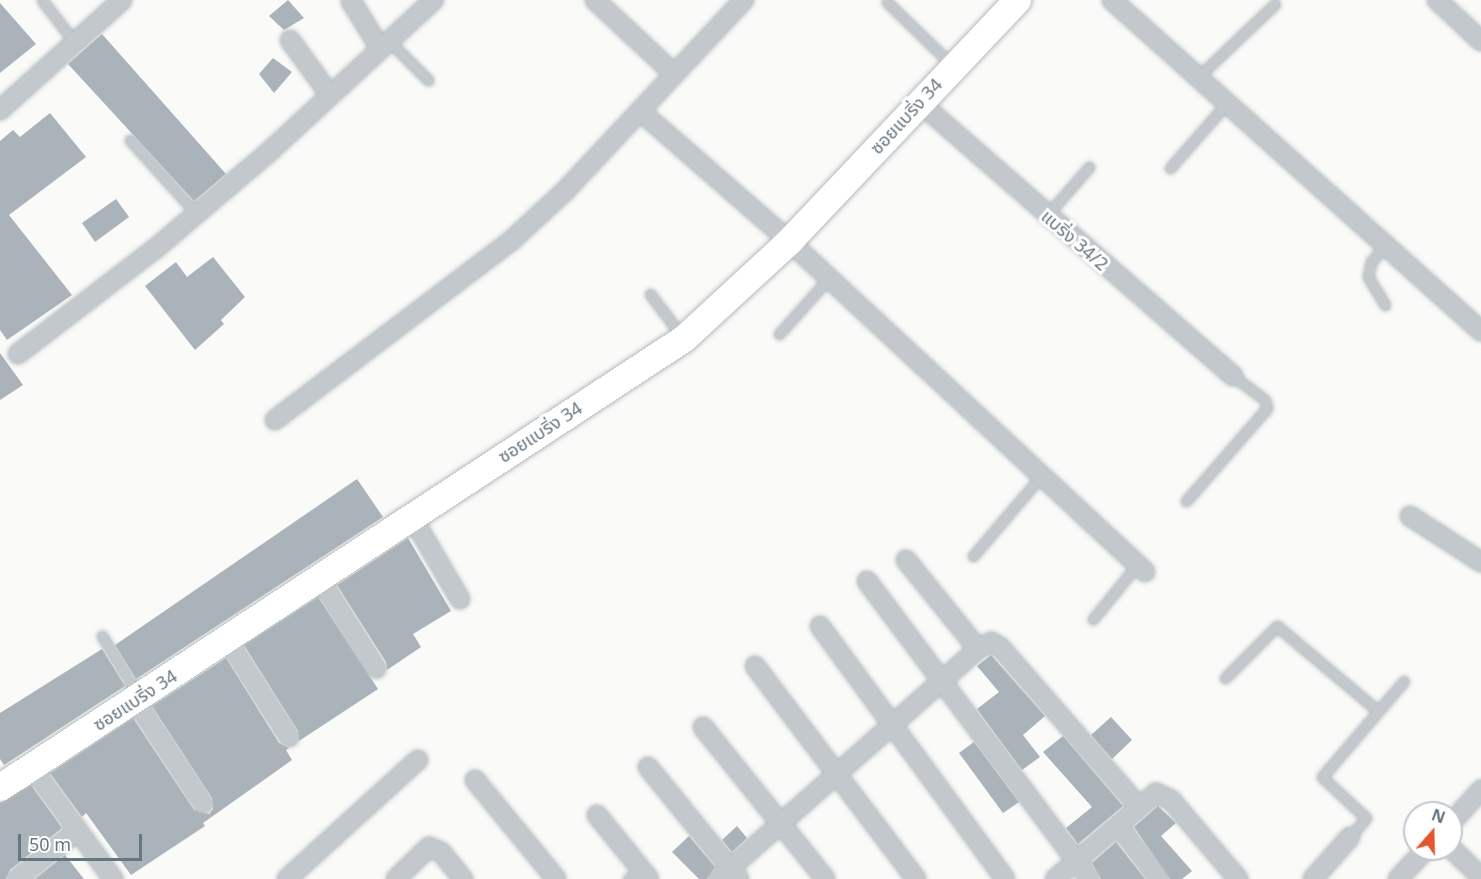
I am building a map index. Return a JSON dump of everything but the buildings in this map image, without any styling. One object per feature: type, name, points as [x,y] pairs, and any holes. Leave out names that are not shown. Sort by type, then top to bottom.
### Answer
[{"type":"street","points":[[0,110],[122,0]]},
{"type":"street","points":[[18,354],[196,213],[434,0]]},
{"type":"street","points":[[595,0],[674,74]]},
{"type":"street","points":[[275,420],[511,241],[640,111],[744,0]]},
{"type":"street","name":"ซอยแบริ่ง 34","points":[[0,787],[684,338],[789,241],[1017,0]]},
{"type":"street","points":[[1112,0],[1481,331]]},
{"type":"street","points":[[1437,0],[1481,40]]},
{"type":"street","points":[[351,1],[384,44]]},
{"type":"street","points":[[290,40],[330,94]]},
{"type":"street","name":"แบริ่ง 34/2","points":[[919,102],[1233,376]]},
{"type":"street","points":[[640,111],[830,278],[1141,569]]},
{"type":"street","points":[[1410,516],[1481,562]]},
{"type":"street","points":[[412,517],[460,599]]},
{"type":"street","points":[[906,560],[978,649]]},
{"type":"street","points":[[319,578],[376,668]]},
{"type":"street","points":[[867,581],[944,680],[1090,879]]},
{"type":"street","points":[[820,626],[894,722],[1005,879]]},
{"type":"street","points":[[227,639],[289,737]]},
{"type":"street","points":[[648,767],[729,875],[782,822],[894,722],[978,649],[991,642],[1000,647],[1138,806]]},
{"type":"street","points":[[755,666],[916,879]]},
{"type":"street","points":[[137,699],[203,804]]},
{"type":"street","points":[[703,727],[782,822],[825,879]]},
{"type":"street","points":[[287,879],[418,760]]},
{"type":"street","points":[[31,766],[113,879]]},
{"type":"street","points":[[475,780],[556,879]]},
{"type":"street","points":[[1463,810],[1481,790]]},
{"type":"street","points":[[1055,879],[1155,793],[1166,796],[1238,879]]},
{"type":"street","points":[[597,814],[640,876]]},
{"type":"street","points":[[1118,825],[1159,879]]},
{"type":"street","points":[[17,879],[77,831]]},
{"type":"street","points":[[1313,879],[1350,837]]},
{"type":"street","points":[[396,879],[429,847],[441,852],[463,879]]},
{"type":"street","points":[[1463,860],[1481,877]]},
{"type":"street","points":[[1398,879],[1415,861]]},
{"type":"lane","points":[[42,0],[75,43]]},
{"type":"lane","points":[[887,2],[953,66]]},
{"type":"lane","points":[[1198,77],[1275,4]]},
{"type":"lane","points":[[384,44],[428,80]]},
{"type":"lane","points":[[1170,168],[1227,103]]},
{"type":"lane","points":[[130,140],[196,213]]},
{"type":"lane","points":[[1047,215],[1089,167]]},
{"type":"lane","points":[[1385,305],[1368,278],[1371,262],[1386,244]]},
{"type":"lane","points":[[779,334],[830,278]]},
{"type":"lane","points":[[650,294],[684,338]]},
{"type":"lane","points":[[1186,501],[1267,408],[1265,400],[1233,376]]},
{"type":"lane","points":[[972,556],[1041,476]]},
{"type":"lane","points":[[1093,619],[1141,569]]},
{"type":"lane","points":[[1225,678],[1277,626],[1378,711]]},
{"type":"lane","points":[[102,636],[137,699]]},
{"type":"lane","points":[[1350,837],[1366,819],[1322,777],[1404,681]]}]
